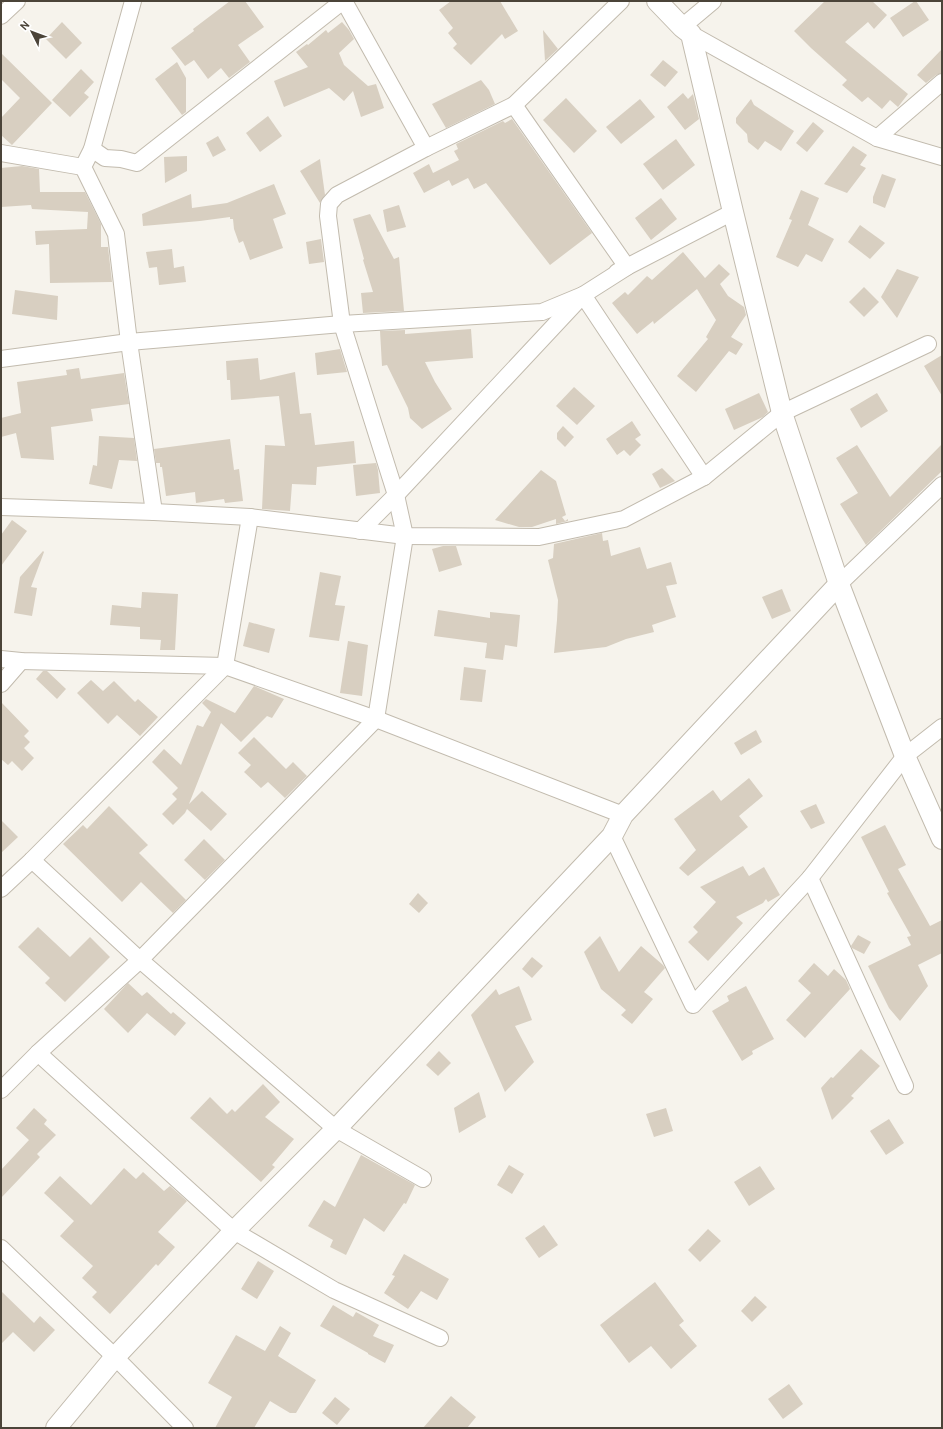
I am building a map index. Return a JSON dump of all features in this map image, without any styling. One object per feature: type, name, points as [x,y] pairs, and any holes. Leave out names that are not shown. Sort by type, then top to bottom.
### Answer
[{"type":"street","points":[[1,16],[17,1]]},
{"type":"street","points":[[83,167],[92,149],[133,1]]},
{"type":"street","points":[[92,149],[105,158],[121,159],[137,163],[343,1],[426,148]]},
{"type":"street","points":[[1,1090],[38,1053],[140,960],[376,719],[405,536],[396,495],[342,324],[328,216],[329,204],[337,195],[426,148],[514,105],[621,1]]},
{"type":"street","points":[[657,1],[687,30],[877,138],[942,157]]},
{"type":"street","points":[[687,30],[714,1]]},
{"type":"street","points":[[687,30],[782,413],[839,584],[905,756],[942,839]]},
{"type":"street","points":[[877,138],[942,82]]},
{"type":"street","points":[[514,105],[627,267]]},
{"type":"street","points":[[1,153],[83,167]]},
{"type":"street","points":[[83,167],[116,234],[129,342],[154,512]]},
{"type":"street","points":[[542,312],[733,212]]},
{"type":"street","points":[[1,359],[129,342],[342,324],[542,312],[583,295],[627,267]]},
{"type":"street","points":[[583,295],[704,477]]},
{"type":"street","points":[[360,531],[396,495],[583,295]]},
{"type":"street","points":[[1,507],[250,517],[405,536],[539,537],[624,519],[704,477],[782,413],[928,344]]},
{"type":"street","points":[[56,1428],[115,1357],[234,1231],[336,1129],[612,836],[623,815],[839,584],[942,485]]},
{"type":"street","points":[[1,889],[32,860],[225,666],[250,517]]},
{"type":"street","points":[[1,659],[21,661],[225,666],[376,719],[623,815]]},
{"type":"street","points":[[1,684],[21,661]]},
{"type":"street","points":[[612,836],[692,1005],[810,878],[905,756],[942,727]]},
{"type":"street","points":[[32,860],[140,960],[336,1129],[423,1179]]},
{"type":"street","points":[[810,878],[905,1086]]},
{"type":"street","points":[[38,1053],[234,1231],[334,1290],[440,1338]]},
{"type":"street","points":[[1,1248],[115,1357],[185,1428]]},
{"type":"building","points":[[230,1],[245,1],[264,27],[238,45],[250,62],[229,78],[221,68],[208,79],[194,60],[185,66],[171,48]]},
{"type":"building","points":[[451,1],[500,1],[518,31],[505,39],[502,34],[471,65],[453,48],[457,44],[448,33],[453,28],[439,10]]},
{"type":"building","points":[[825,1],[872,1],[887,15],[874,29],[868,22],[845,42],[908,94],[898,107],[890,100],[882,109],[868,97],[862,102],[842,85],[847,80],[794,31]]},
{"type":"building","points":[[915,1],[929,20],[903,37],[890,18]]},
{"type":"building","points":[[62,22],[82,43],[66,59],[46,39]]},
{"type":"building","points":[[342,22],[354,39],[339,53],[344,65],[368,86],[376,84],[384,108],[361,117],[353,91],[344,101],[329,88],[284,107],[274,81],[308,67],[296,52],[307,44],[308,45],[326,30],[328,33]]},
{"type":"building","points":[[543,30],[558,49],[545,61]]},
{"type":"building","points":[[942,49],[942,73],[936,75],[926,83],[917,75]]},
{"type":"building","points":[[1,53],[52,103],[12,145],[1,135],[1,118],[20,98],[1,79]]},
{"type":"building","points":[[663,60],[678,72],[665,87],[650,75]]},
{"type":"building","points":[[177,62],[186,78],[186,112],[182,115],[155,79]]},
{"type":"building","points":[[81,69],[94,82],[84,93],[89,97],[70,117],[52,100]]},
{"type":"building","points":[[481,80],[489,90],[495,104],[446,128],[432,104]]},
{"type":"building","points":[[683,93],[688,99],[693,94],[699,119],[685,130],[667,107]]},
{"type":"building","points":[[566,98],[597,131],[574,153],[543,120]]},
{"type":"building","points":[[640,99],[655,117],[621,144],[606,127]]},
{"type":"building","points":[[751,99],[754,105],[794,131],[781,151],[765,141],[758,150],[748,142],[747,134],[736,123],[736,118]]},
{"type":"building","points":[[268,116],[282,136],[260,152],[246,133]]},
{"type":"building","points":[[512,119],[592,233],[550,265],[486,183],[474,189],[468,178],[452,186],[449,180],[424,193],[413,173],[429,164],[433,173],[459,160],[454,151],[458,149],[456,144],[503,121],[505,123]]},
{"type":"building","points":[[813,122],[824,131],[807,152],[796,143]]},
{"type":"building","points":[[218,136],[226,150],[213,157],[206,143]]},
{"type":"building","points":[[676,139],[695,165],[663,190],[643,164]]},
{"type":"building","points":[[853,146],[867,155],[860,165],[866,168],[847,193],[824,184]]},
{"type":"building","points":[[187,156],[187,171],[165,183],[164,157]]},
{"type":"building","points":[[320,159],[325,195],[320,203],[300,171]]},
{"type":"building","points":[[22,166],[39,169],[40,192],[85,192],[101,224],[101,247],[108,247],[112,282],[50,283],[49,244],[36,245],[35,231],[87,229],[88,212],[32,209],[31,205],[1,207],[1,168]]},
{"type":"building","points":[[882,174],[896,179],[885,208],[873,203],[873,197]]},
{"type":"building","points":[[274,184],[286,214],[273,219],[283,248],[250,260],[243,241],[239,243],[234,229],[233,219],[230,219],[230,217],[143,226],[142,214],[191,194],[192,208],[227,203]]},
{"type":"building","points":[[801,190],[819,198],[808,225],[834,239],[822,262],[806,254],[798,267],[776,257],[792,220],[789,219]]},
{"type":"building","points":[[661,198],[677,219],[651,240],[635,218]]},
{"type":"building","points":[[399,205],[406,227],[387,232],[383,210]]},
{"type":"building","points":[[370,214],[394,259],[399,257],[404,311],[363,313],[361,293],[373,292],[353,219]]},
{"type":"building","points":[[860,225],[885,243],[870,259],[848,242]]},
{"type":"building","points":[[321,239],[324,262],[309,264],[306,242]]},
{"type":"building","points":[[172,249],[174,268],[184,266],[186,282],[159,285],[157,267],[149,268],[146,252]]},
{"type":"building","points":[[683,252],[705,278],[719,264],[730,274],[720,284],[728,296],[744,307],[746,315],[731,337],[743,344],[736,355],[729,351],[696,392],[677,376],[708,339],[706,337],[716,320],[697,289],[654,324],[653,321],[637,334],[612,303],[625,292],[628,295],[647,276],[652,280]]},
{"type":"building","points":[[897,269],[919,277],[897,318],[881,297]]},
{"type":"building","points":[[864,287],[879,302],[864,317],[849,302]]},
{"type":"building","points":[[15,290],[58,296],[57,320],[12,314]]},
{"type":"building","points":[[471,329],[473,358],[425,362],[435,382],[452,409],[422,429],[410,418],[408,408],[387,365],[382,366],[380,331],[405,330],[405,334]]},
{"type":"building","points":[[340,349],[347,372],[317,375],[315,353]]},
{"type":"building","points":[[942,355],[942,396],[924,366]]},
{"type":"building","points":[[258,358],[260,380],[295,372],[300,414],[311,413],[315,445],[354,441],[356,463],[317,467],[316,485],[292,484],[290,511],[262,509],[265,445],[285,446],[279,396],[231,400],[230,380],[227,380],[226,361]]},
{"type":"building","points":[[79,368],[81,379],[124,373],[129,404],[91,409],[93,421],[51,427],[54,460],[21,458],[16,433],[1,437],[1,418],[21,413],[17,382],[67,375],[66,370]]},
{"type":"building","points":[[574,387],[595,406],[577,425],[556,406]]},
{"type":"building","points":[[759,393],[768,412],[763,417],[734,430],[725,409]]},
{"type":"building","points":[[877,393],[888,411],[861,428],[850,409]]},
{"type":"building","points":[[632,421],[641,435],[635,439],[641,445],[630,456],[624,450],[617,455],[606,439]]},
{"type":"building","points":[[563,426],[574,437],[565,447],[557,439],[557,433]]},
{"type":"building","points":[[99,436],[134,438],[137,461],[119,460],[112,489],[89,484],[93,465],[97,466]]},
{"type":"building","points":[[230,439],[234,470],[239,469],[243,501],[225,503],[224,499],[196,503],[195,492],[166,496],[162,467],[160,467],[160,463],[156,463],[154,449]]},
{"type":"building","points":[[942,444],[942,471],[866,545],[840,504],[858,493],[836,458],[857,445],[890,497]]},
{"type":"building","points":[[376,463],[380,493],[356,496],[353,465]]},
{"type":"building","points":[[662,468],[675,481],[660,488],[652,474]]},
{"type":"building","points":[[541,470],[556,481],[566,515],[562,517],[565,521],[568,519],[568,521],[556,524],[556,519],[532,527],[519,527],[495,520]]},
{"type":"building","points":[[12,520],[27,531],[1,566],[1,535]]},
{"type":"building","points":[[602,533],[603,541],[608,540],[611,556],[640,547],[647,569],[671,562],[677,584],[666,586],[676,617],[652,625],[654,632],[626,639],[606,647],[554,653],[558,600],[548,560],[553,558],[554,544]]},
{"type":"building","points":[[443,546],[456,546],[462,565],[439,572],[432,549]]},
{"type":"building","points":[[43,551],[44,552],[31,587],[37,588],[32,616],[14,613],[20,577]]},
{"type":"building","points":[[320,572],[341,576],[335,605],[345,606],[339,641],[309,637]]},
{"type":"building","points":[[782,589],[791,611],[772,619],[762,597]]},
{"type":"building","points":[[142,592],[178,594],[175,650],[160,650],[161,640],[140,639],[140,627],[110,625],[112,605],[141,608]]},
{"type":"building","points":[[438,610],[490,618],[490,612],[520,615],[517,647],[505,645],[503,660],[485,658],[487,643],[434,636]]},
{"type":"building","points":[[249,622],[275,629],[269,653],[243,646]]},
{"type":"building","points":[[348,641],[368,645],[362,696],[340,693]]},
{"type":"building","points":[[464,667],[486,670],[482,702],[460,700]]},
{"type":"building","points":[[43,671],[47,671],[66,689],[57,699],[36,679]]},
{"type":"building","points":[[91,680],[103,691],[114,681],[135,702],[138,699],[158,717],[140,736],[117,715],[108,724],[77,693]]},
{"type":"building","points":[[254,686],[284,699],[272,718],[267,716],[241,742],[221,723],[189,804],[202,791],[227,814],[211,831],[187,809],[173,825],[162,814],[177,799],[172,794],[178,788],[152,762],[164,749],[181,765],[197,725],[203,727],[211,712],[202,703],[206,699],[235,713]]},
{"type":"building","points":[[1,702],[29,731],[24,736],[30,742],[24,748],[34,758],[22,771],[12,761],[8,765],[1,759]]},
{"type":"building","points":[[756,730],[762,742],[741,755],[734,743]]},
{"type":"building","points":[[254,737],[286,769],[293,762],[307,776],[285,798],[268,782],[261,788],[244,772],[251,765],[238,753]]},
{"type":"building","points":[[749,778],[763,796],[739,816],[748,827],[688,876],[679,868],[696,850],[674,819],[713,790],[721,801]]},
{"type":"building","points":[[816,804],[825,823],[811,829],[800,811]]},
{"type":"building","points":[[109,806],[148,845],[139,853],[186,900],[173,913],[141,882],[122,902],[63,844],[83,825],[87,829]]},
{"type":"building","points":[[1,820],[18,837],[1,853]]},
{"type":"building","points":[[885,825],[906,865],[898,869],[930,926],[942,920],[942,953],[918,965],[928,986],[900,1021],[889,1008],[868,966],[911,945],[907,937],[911,936],[887,893],[889,892],[861,837]]},
{"type":"building","points":[[204,839],[225,860],[205,880],[184,860]]},
{"type":"building","points":[[743,866],[749,876],[764,867],[780,895],[768,902],[766,899],[763,903],[736,917],[743,923],[708,961],[688,942],[698,932],[693,927],[716,902],[700,887]]},
{"type":"building","points":[[418,893],[428,903],[419,913],[409,904]]},
{"type":"building","points":[[38,927],[70,957],[90,937],[110,957],[65,1002],[45,983],[50,978],[18,947]]},
{"type":"building","points":[[858,935],[871,942],[864,954],[851,946]]},
{"type":"building","points":[[600,936],[619,972],[641,946],[665,968],[644,992],[653,999],[632,1024],[621,1015],[626,1010],[601,989],[584,952]]},
{"type":"building","points":[[532,957],[543,966],[532,978],[522,969]]},
{"type":"building","points":[[814,963],[828,976],[834,969],[846,980],[850,989],[805,1038],[786,1020],[811,993],[798,981]]},
{"type":"building","points":[[128,983],[142,996],[147,992],[171,1014],[173,1012],[186,1023],[175,1036],[147,1013],[128,1033],[104,1009]]},
{"type":"building","points":[[519,986],[532,1020],[515,1026],[534,1062],[505,1092],[471,1015],[496,989],[499,995]]},
{"type":"building","points":[[746,986],[774,1039],[752,1051],[753,1054],[742,1061],[712,1011],[729,1001],[727,996]]},
{"type":"building","points":[[861,1049],[880,1066],[851,1096],[854,1098],[832,1120],[821,1088],[831,1077],[833,1078]]},
{"type":"building","points":[[439,1051],[451,1063],[438,1076],[426,1065]]},
{"type":"building","points":[[263,1084],[280,1102],[265,1117],[294,1139],[272,1165],[275,1167],[261,1182],[190,1118],[210,1097],[227,1114],[232,1109],[235,1112]]},
{"type":"building","points":[[479,1092],[486,1117],[459,1133],[454,1108]]},
{"type":"building","points":[[34,1108],[47,1120],[44,1124],[56,1135],[37,1154],[40,1157],[1,1198],[1,1170],[29,1140],[16,1128]]},
{"type":"building","points":[[666,1108],[673,1131],[654,1137],[646,1114]]},
{"type":"building","points":[[889,1119],[904,1143],[886,1155],[870,1131]]},
{"type":"building","points":[[361,1155],[415,1185],[406,1204],[404,1203],[384,1232],[364,1218],[346,1255],[330,1247],[333,1240],[308,1226],[324,1200],[335,1207]]},
{"type":"building","points":[[509,1165],[524,1174],[512,1194],[497,1185]]},
{"type":"building","points":[[760,1166],[775,1189],[749,1206],[734,1182]]},
{"type":"building","points":[[124,1168],[136,1179],[143,1172],[164,1191],[170,1186],[187,1201],[158,1232],[175,1247],[158,1266],[156,1264],[110,1314],[92,1297],[97,1292],[82,1278],[93,1266],[60,1236],[74,1221],[44,1193],[60,1176],[91,1205]]},
{"type":"building","points":[[544,1225],[558,1245],[539,1258],[525,1238]]},
{"type":"building","points":[[708,1229],[721,1241],[700,1262],[688,1250]]},
{"type":"building","points":[[404,1254],[449,1279],[437,1300],[421,1291],[408,1309],[384,1293],[395,1276],[392,1275]]},
{"type":"building","points":[[258,1261],[274,1271],[257,1299],[241,1289]]},
{"type":"building","points":[[655,1282],[684,1321],[679,1325],[697,1346],[671,1369],[651,1346],[629,1363],[600,1325]]},
{"type":"building","points":[[1,1291],[34,1323],[40,1316],[55,1330],[34,1352],[13,1332],[1,1344]]},
{"type":"building","points":[[755,1296],[767,1307],[752,1322],[741,1311]]},
{"type":"building","points":[[333,1305],[353,1317],[356,1312],[379,1325],[373,1336],[394,1345],[385,1363],[320,1326]]},
{"type":"building","points":[[280,1326],[291,1333],[278,1356],[316,1380],[296,1413],[290,1413],[270,1401],[254,1428],[215,1428],[232,1397],[208,1383],[236,1335],[265,1351]]},
{"type":"building","points":[[789,1384],[803,1404],[783,1419],[768,1399]]},
{"type":"building","points":[[451,1396],[476,1417],[467,1428],[423,1428]]},
{"type":"building","points":[[335,1397],[350,1409],[337,1425],[322,1413]]}]
